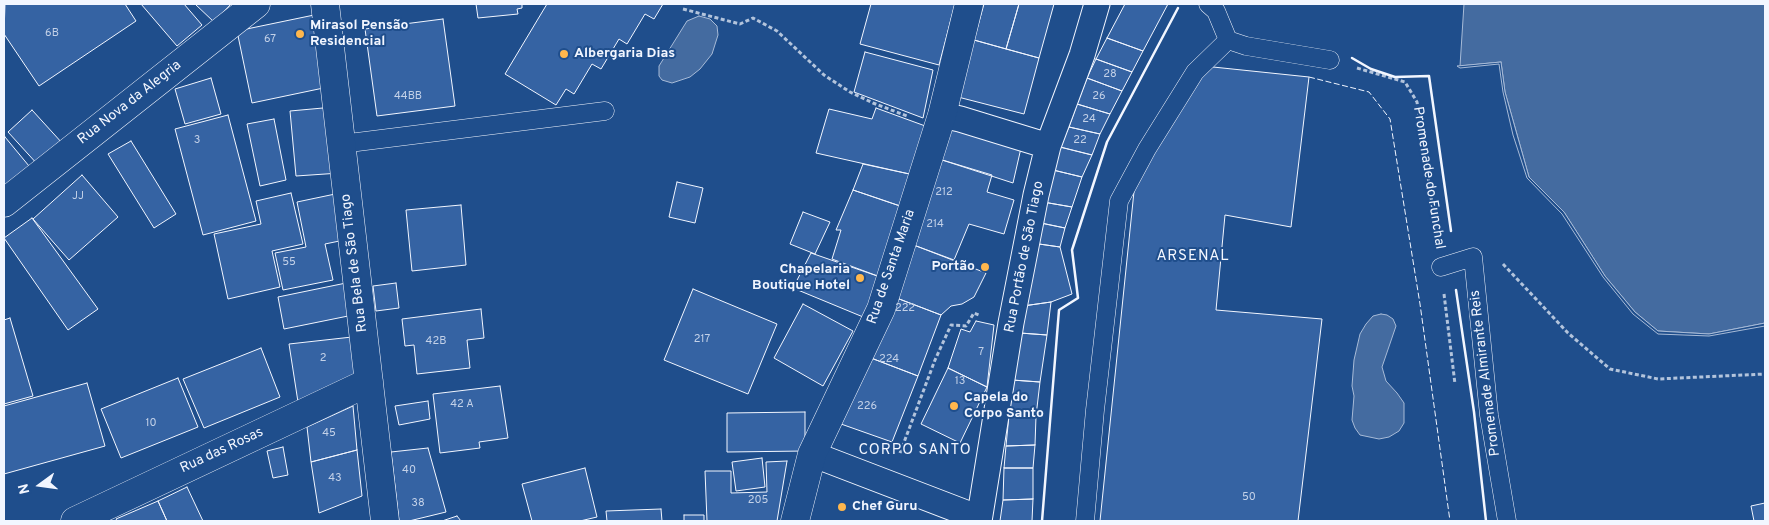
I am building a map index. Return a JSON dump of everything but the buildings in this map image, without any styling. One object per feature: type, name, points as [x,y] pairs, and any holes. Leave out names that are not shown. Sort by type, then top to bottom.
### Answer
[{"type":"street","name":"Rua Nova da Alegria","points":[[4,203],[256,4]]},
{"type":"street","name":"Rua Bela de São Tiago","points":[[325,4],[385,521]]},
{"type":"street","name":"Rua de Santa Maria","points":[[795,521],[812,454],[881,309],[940,122],[968,4]]},
{"type":"street","name":"Rua Portão de São Tiago","points":[[979,520],[1011,323],[1036,195],[1048,146],[1082,55],[1098,4]]},
{"type":"street","points":[[940,122],[960,119],[1048,146]]},
{"type":"street","name":"Rua das Rosas","points":[[75,521],[369,382]]},
{"type":"street","points":[[812,454],[890,483],[979,520]]},
{"type":"lane","points":[[1208,4],[1216,10],[1228,40],[1246,46],[1330,60]]},
{"type":"lane","points":[[1085,521],[1095,410],[1119,201],[1147,149],[1195,72],[1228,40]]},
{"type":"lane","points":[[341,144],[604,110]]},
{"type":"lane","points":[[1441,266],[1473,257]]},
{"type":"lane","name":"Promenade Almirante Reis","points":[[1473,257],[1489,415],[1507,521]]},
{"type":"path","points":[[684,9],[740,24],[754,18],[777,31],[824,75],[850,92],[873,103],[940,122]]},
{"type":"path","name":"Promenade do Funchal","points":[[1330,60],[1405,82],[1417,102],[1441,266]]},
{"type":"path","points":[[1473,257],[1493,254],[1520,280],[1568,333],[1610,369],[1658,380],[1765,374]]},
{"type":"path","points":[[890,483],[935,360],[951,325],[966,326],[974,314],[1011,323]]},
{"type":"water","points":[[1464,4],[1765,4],[1765,323],[1709,334],[1658,331],[1635,312],[1605,276],[1564,212],[1529,177],[1505,92],[1501,62],[1460,66]]},
{"type":"water","points":[[699,16],[710,19],[717,26],[718,35],[712,54],[700,69],[690,77],[672,83],[662,80],[659,76],[659,66],[687,21]]},
{"type":"water","points":[[1381,314],[1393,319],[1396,326],[1382,367],[1386,381],[1404,403],[1404,423],[1399,431],[1389,437],[1379,439],[1360,435],[1355,428],[1352,420],[1354,396],[1352,386],[1354,360],[1360,334],[1373,316]]},
{"type":"pier","points":[[1501,62],[1505,92],[1529,177],[1564,212],[1605,276],[1635,312],[1658,331],[1709,334],[1765,323],[1765,326],[1709,336],[1658,334],[1633,314],[1603,277],[1562,214],[1527,178],[1513,135],[1499,64],[1460,68],[1457,66]]},
{"type":"fence","points":[[1309,77],[1369,92],[1390,119],[1420,304],[1450,521]]},
{"type":"wall","points":[[1042,521],[1059,310],[1078,298],[1072,250],[1107,142],[1178,8]]},
{"type":"wall","points":[[1352,58],[1371,69],[1395,77],[1429,76],[1451,231]]},
{"type":"wall","points":[[1456,290],[1474,412],[1486,521]]},
{"type":"place","name":"Mirasol Pensão Residencial","points":[[300,34]]},
{"type":"place","name":"Albergaria Dias","points":[[564,54]]},
{"type":"place","name":"Portão","points":[[985,267]]},
{"type":"place","name":"Chapelaria Boutique Hotel","points":[[860,278]]},
{"type":"place","name":"Capela do Corpo Santo","points":[[954,406]]},
{"type":"place","name":"Chef Guru","points":[[842,507]]},
{"type":"district","name":"ARSENAL","points":[[1193,257]]},
{"type":"district","name":"CORPO SANTO","points":[[915,451]]}]
